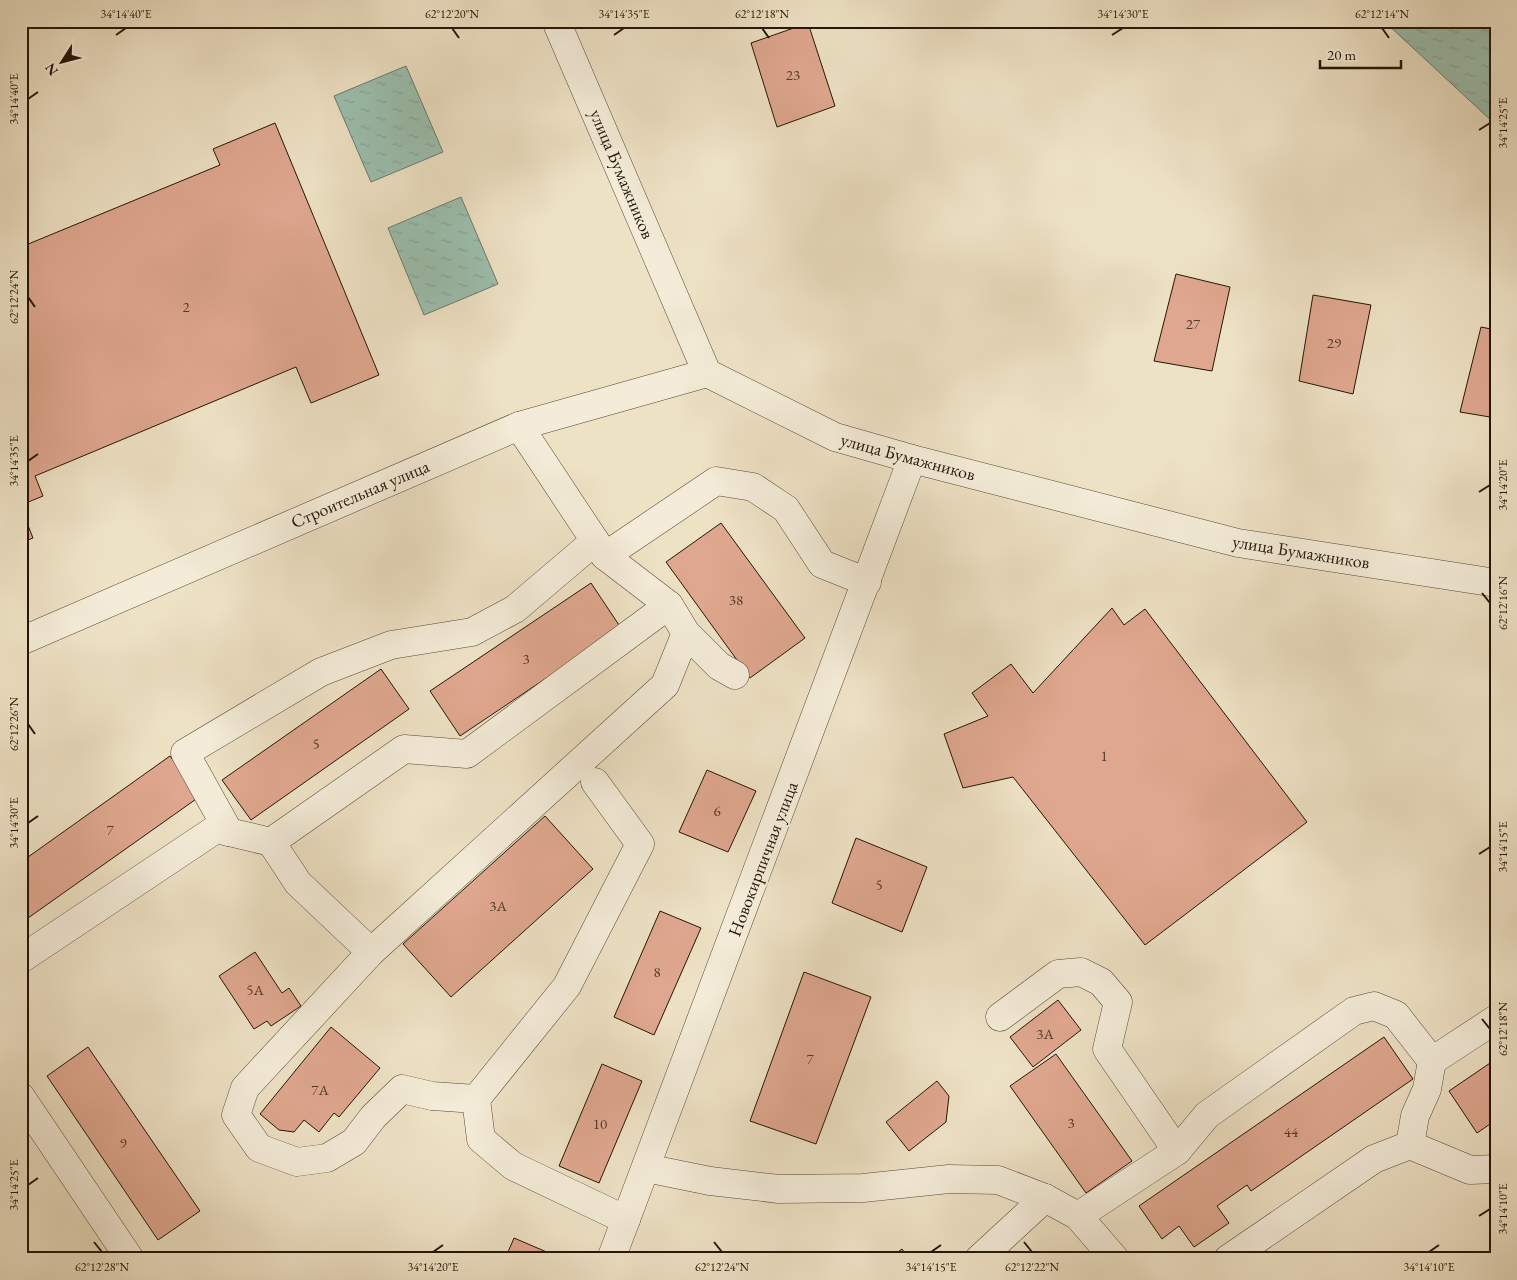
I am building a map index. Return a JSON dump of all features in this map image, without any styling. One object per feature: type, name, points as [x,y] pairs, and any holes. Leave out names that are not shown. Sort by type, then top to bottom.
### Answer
[{"type":"street","name":"улица Бумажников","points":[[556,21],[707,373],[834,437],[912,459],[1238,543],[1496,582]]},
{"type":"street","name":"Строительная улица","points":[[21,641],[519,426],[707,373]]},
{"type":"street","points":[[519,426],[600,549],[669,605],[686,633],[720,666],[735,675]]},
{"type":"street","name":"Новокирпичная улица","points":[[611,1259],[912,459]]},
{"type":"street","points":[[229,832],[185,753],[321,672],[390,645],[472,632],[515,609],[600,549],[716,481],[753,487],[761,492],[786,509],[822,564],[867,582]]},
{"type":"street","points":[[271,842],[404,749],[467,754],[669,605]]},
{"type":"street","points":[[476,1099],[432,1096],[402,1088],[373,1117],[354,1142],[327,1158],[296,1162],[259,1148],[236,1115],[245,1088],[371,952],[665,685],[686,633]]},
{"type":"street","points":[[595,782],[640,844],[567,986],[476,1099],[481,1138],[513,1166],[626,1220]]},
{"type":"street","points":[[21,959],[216,829],[271,842],[298,883],[371,952]]},
{"type":"street","points":[[1000,1017],[1058,974],[1081,972],[1102,982],[1118,1002],[1107,1049],[1178,1150]]},
{"type":"street","points":[[1078,1216],[1178,1150],[1207,1115],[1354,1011],[1374,1006],[1396,1015],[1432,1061]]},
{"type":"street","points":[[1410,1144],[1414,1116],[1427,1089],[1432,1061],[1496,1019]]},
{"type":"street","points":[[21,1097],[130,1259]]},
{"type":"street","points":[[1228,1259],[1374,1159],[1410,1144],[1470,1170],[1496,1169]]},
{"type":"street","points":[[646,1168],[710,1180],[779,1189],[863,1188],[949,1179],[998,1180],[1046,1198],[1078,1216],[1115,1259]]},
{"type":"street","points":[[979,1259],[1046,1198]]},
{"type":"water","points":[[1384,21],[1496,21],[1496,125]]},
{"type":"water","points":[[406,66],[443,152],[371,182],[334,96]]},
{"type":"water","points":[[461,197],[498,284],[424,315],[388,228]]},
{"type":"building","points":[[169,21],[178,21],[169,28]]},
{"type":"building","points":[[808,23],[835,106],[777,127],[751,43]]},
{"type":"building","points":[[275,123],[379,375],[311,403],[296,367],[35,476],[43,496],[21,505],[21,247],[220,165],[213,149]]},
{"type":"building","points":[[1176,274],[1230,287],[1212,371],[1154,361]]},
{"type":"building","points":[[1313,295],[1371,305],[1353,394],[1299,381]]},
{"type":"building","points":[[1481,327],[1496,330],[1496,418],[1460,412]]},
{"type":"building","points":[[21,508],[33,538],[21,543]]},
{"type":"building","points":[[721,523],[805,638],[750,678],[666,562]]},
{"type":"building","points":[[591,583],[621,628],[460,736],[430,691]]},
{"type":"building","points":[[1112,608],[1124,625],[1145,609],[1307,822],[1145,945],[1013,777],[963,788],[944,734],[988,716],[972,693],[1011,664],[1033,693]]},
{"type":"building","points":[[381,669],[409,709],[251,820],[222,780]]},
{"type":"building","points":[[170,756],[199,797],[21,923],[21,862]]},
{"type":"building","points":[[707,770],[756,791],[728,852],[679,832]]},
{"type":"building","points":[[545,816],[593,869],[451,997],[403,944]]},
{"type":"building","points":[[856,838],[927,867],[902,932],[832,903]]},
{"type":"building","points":[[660,911],[701,928],[654,1035],[614,1017]]},
{"type":"building","points":[[255,952],[282,993],[289,988],[301,1006],[271,1026],[267,1021],[254,1029],[219,976]]},
{"type":"building","points":[[804,972],[871,997],[816,1144],[750,1121]]},
{"type":"building","points":[[1058,1000],[1081,1030],[1033,1067],[1010,1037]]},
{"type":"building","points":[[331,1027],[380,1068],[339,1117],[334,1113],[319,1132],[304,1120],[294,1132],[279,1130],[260,1114]]},
{"type":"building","points":[[1384,1037],[1413,1079],[1251,1191],[1247,1185],[1217,1206],[1229,1223],[1194,1247],[1179,1226],[1162,1239],[1139,1206]]},
{"type":"building","points":[[88,1047],[200,1211],[158,1240],[47,1076]]},
{"type":"building","points":[[1056,1054],[1132,1161],[1086,1193],[1010,1086]]},
{"type":"building","points":[[1496,1059],[1496,1120],[1477,1133],[1449,1091]]},
{"type":"building","points":[[602,1064],[642,1081],[599,1183],[559,1166]]},
{"type":"building","points":[[937,1081],[949,1096],[946,1122],[909,1151],[886,1122]]},
{"type":"building","points":[[514,1238],[563,1259],[505,1259]]},
{"type":"building","points":[[902,1249],[909,1259],[888,1259]]}]
